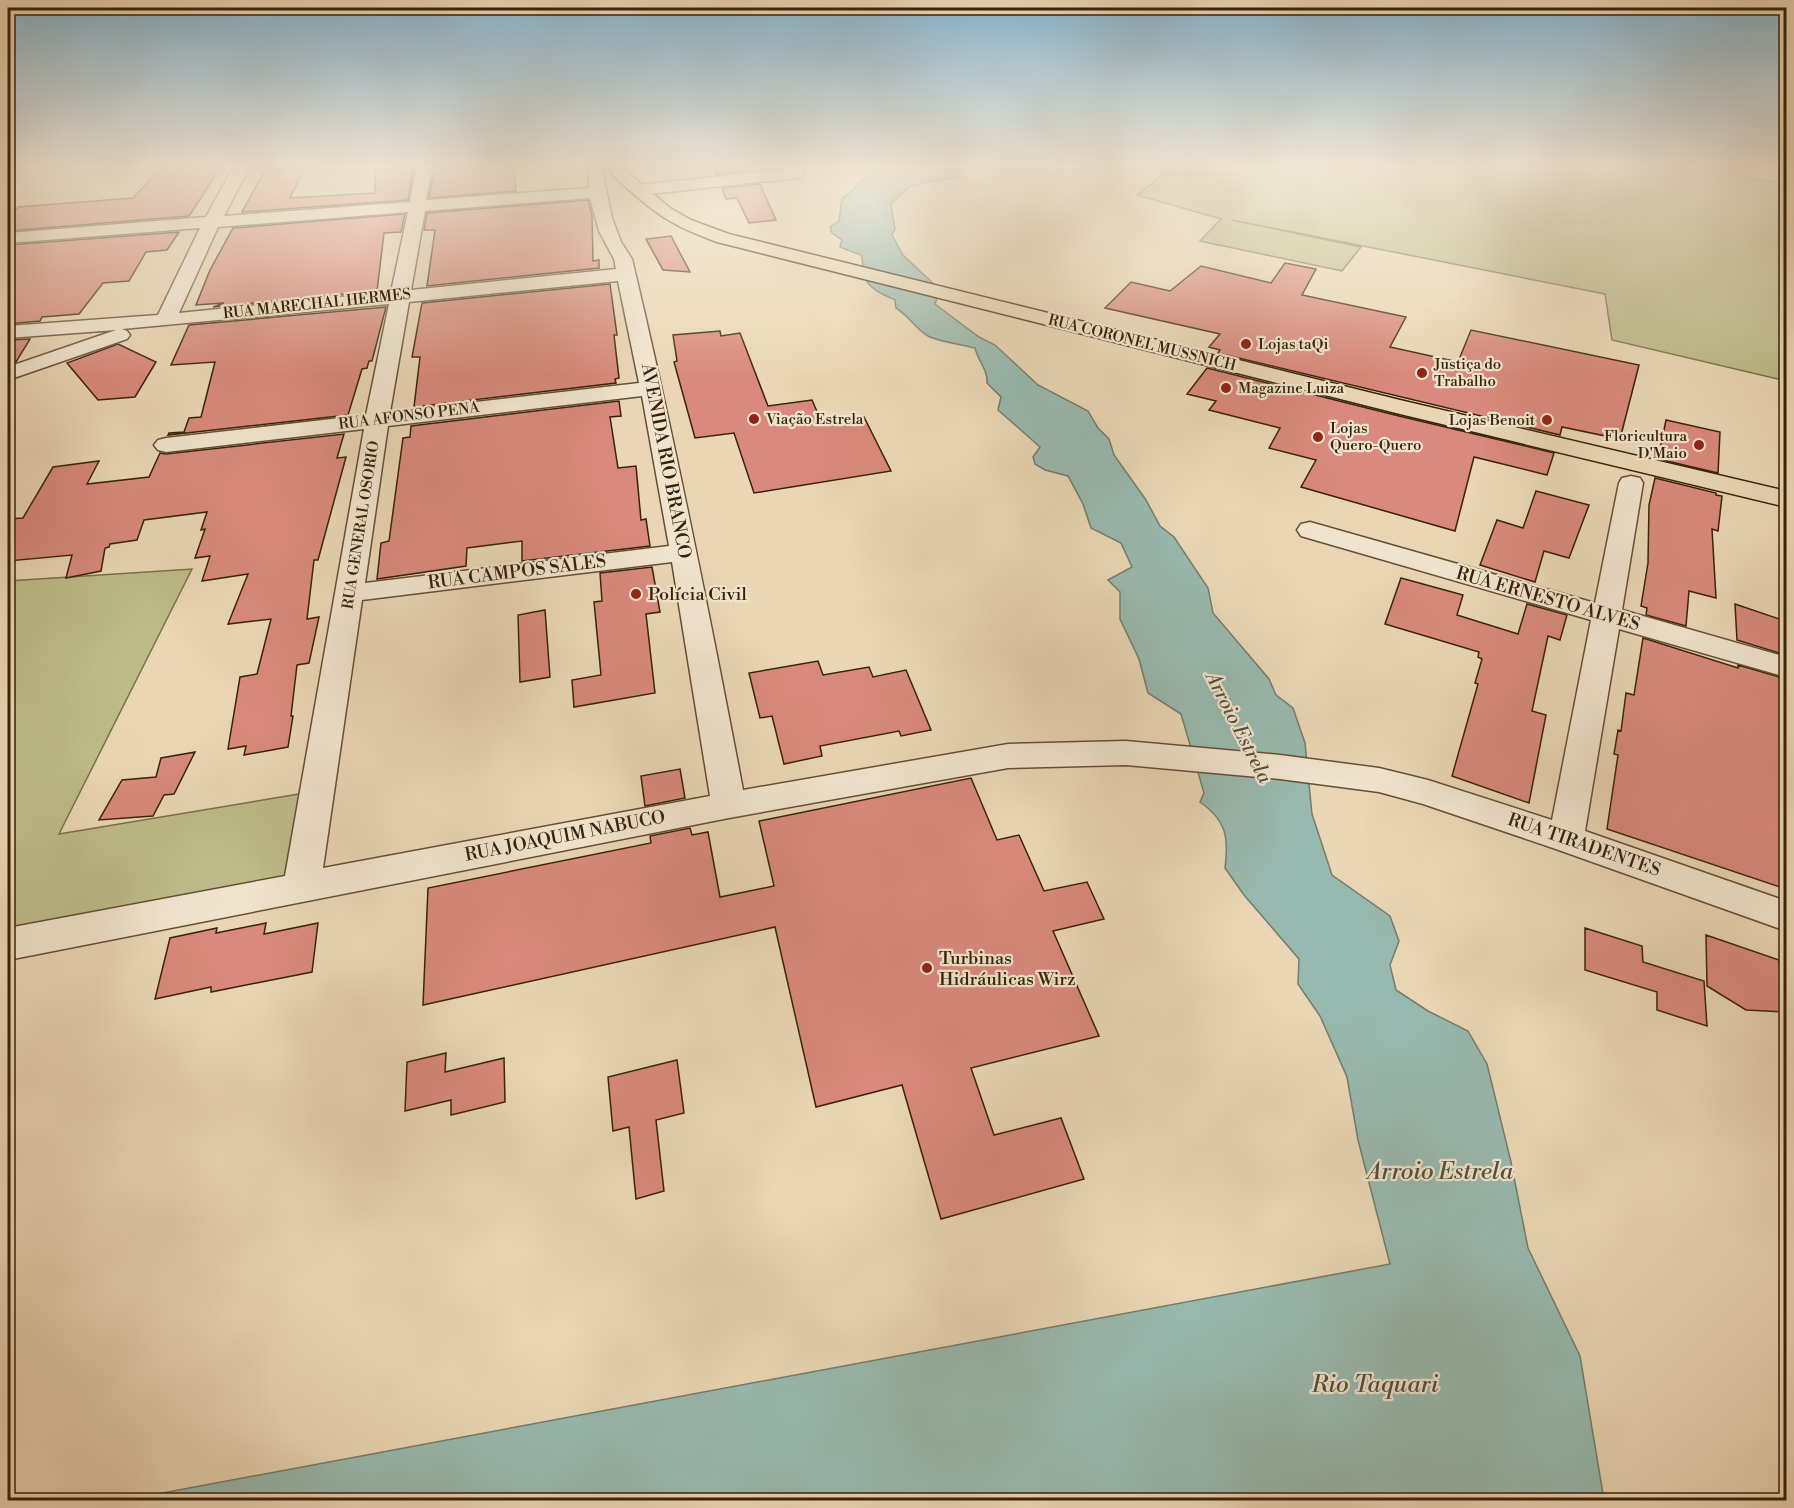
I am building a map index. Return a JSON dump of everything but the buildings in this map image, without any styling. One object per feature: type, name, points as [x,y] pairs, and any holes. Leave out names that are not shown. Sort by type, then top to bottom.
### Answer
[{"type":"main road","name":"RUA CORONEL MUSSNICH","points":[[687,234],[713,242],[779,254],[1411,410],[1786,499]]},
{"type":"main road","name":"RUA CORONEL MUSSNICH","points":[[718,234],[779,254]]},
{"type":"street","points":[[8,238],[54,234]]},
{"type":"street","points":[[8,374],[165,320],[206,234]]},
{"type":"street","name":"RUA GENERAL OSORIO","points":[[302,886],[377,419],[413,234]]},
{"type":"street","name":"AVENIDA RIO BRANCO","points":[[609,234],[612,245],[625,266],[652,388],[685,552],[729,805]]},
{"type":"street","name":"AVENIDA RIO BRANCO","points":[[625,266],[629,243],[627,234]]},
{"type":"street","name":"RUA MARECHAL HERMES","points":[[8,333],[165,320],[400,296],[625,266]]},
{"type":"street","name":"RUA AFONSO PENA","points":[[166,445],[652,388]]},
{"type":"street","points":[[1566,838],[1631,483]]},
{"type":"street","name":"RUA ERNESTO ALVES","points":[[1310,530],[1786,668]]},
{"type":"street","name":"RUA CAMPOS SALES","points":[[350,593],[685,552]]},
{"type":"street","name":"RUA JOAQUIM NABUCO","points":[[8,944],[729,805],[1008,756],[1126,753]]},
{"type":"street","name":"RUA TIRADENTES","points":[[1126,753],[1280,767],[1379,780],[1428,793],[1566,838],[1786,916]]},
{"type":"shaded area","points":[[1206,234],[1301,234],[1361,247],[1342,271],[1200,241]]},
{"type":"shaded area","points":[[1304,234],[1786,234],[1786,381],[1612,340],[1605,294]]},
{"type":"shaded area","points":[[192,569],[59,834],[317,791],[302,886],[8,951],[8,581]]},
{"type":"water","name":"Rio Taquari","points":[[834,234],[892,234],[903,255],[940,290],[935,304],[979,337],[995,345],[1038,385],[1088,411],[1098,428],[1109,439],[1114,455],[1146,500],[1160,526],[1174,537],[1208,588],[1213,613],[1269,679],[1276,695],[1293,708],[1305,743],[1312,814],[1332,875],[1390,916],[1399,941],[1390,965],[1396,990],[1428,1011],[1468,1031],[1487,1064],[1511,1162],[1528,1248],[1580,1356],[1604,1500],[125,1500],[1390,1264],[1358,1140],[1347,1077],[1320,1016],[1298,984],[1299,959],[1244,895],[1225,868],[1224,830],[1209,809],[1200,802],[1204,793],[1181,714],[1148,693],[1139,659],[1120,619],[1120,592],[1108,580],[1132,567],[1121,543],[1091,528],[1083,504],[1068,476],[1045,470],[1035,464],[1033,457],[1040,447],[998,410],[1001,397],[987,383],[986,374],[975,348],[937,340],[924,333],[896,308],[895,300],[869,284],[864,275],[861,255],[840,247],[842,240]]},
{"type":"place","name":"Lojas taQi","points":[[1246,344]]},
{"type":"place","name":"Justiça do Trabalho","points":[[1422,373]]},
{"type":"place","name":"Magazine Luiza","points":[[1226,388]]},
{"type":"place","name":"Viação Estrela","points":[[754,419]]},
{"type":"place","name":"Lojas Benoit","points":[[1547,420]]},
{"type":"place","name":"Lojas Quero-Quero","points":[[1318,437]]},
{"type":"place","name":"Floricultura D'Maio","points":[[1699,445]]},
{"type":"place","name":"Polícia Civil","points":[[636,594]]},
{"type":"place","name":"Turbinas Hidráulicas Wirz","points":[[927,968]]},
{"type":"water label","name":"Arroio Estrela","points":[[1238,728]]},
{"type":"water label","name":"Arroio Estrela","points":[[1440,1172]]}]
